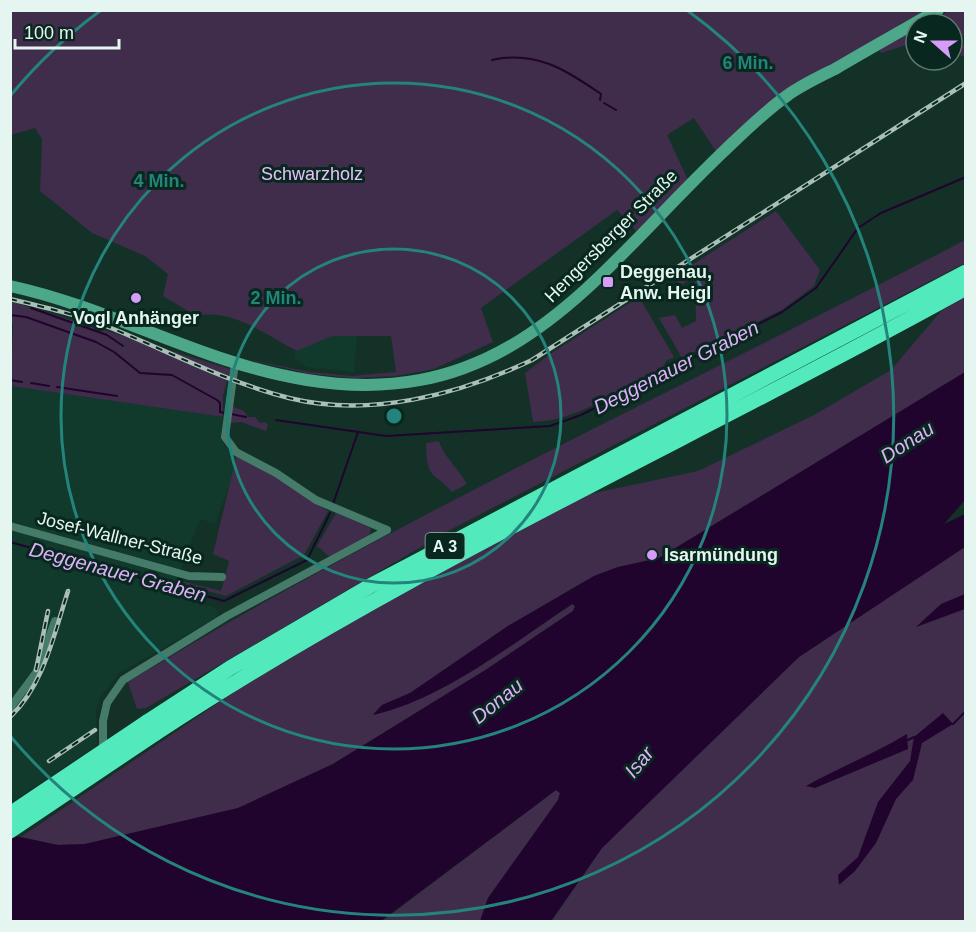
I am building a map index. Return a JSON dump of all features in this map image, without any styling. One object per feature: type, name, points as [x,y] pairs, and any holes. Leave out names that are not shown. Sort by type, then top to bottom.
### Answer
[{"type":"highway","name":"A 3","points":[[10,831],[230,668],[370,586],[966,272]]},
{"type":"highway","name":"A 3","points":[[10,814],[151,727],[378,597],[579,489],[959,291]]},
{"type":"highway","points":[[923,323],[959,291]]},
{"type":"highway","points":[[579,489],[592,490],[623,479]]},
{"type":"main road","name":"Hengersberger Straße","points":[[10,286],[100,314],[235,363],[308,381],[375,385],[416,382],[449,375],[498,354],[538,331],[579,298],[719,156],[788,95],[938,10]]},
{"type":"street","points":[[105,774],[103,721],[108,703],[123,680],[227,616],[387,530],[316,500],[270,469],[236,452],[225,437],[227,407],[235,363]]},
{"type":"street","name":"Josef-Wallner-Straße","points":[[10,526],[189,576],[222,577]]},
{"type":"street","points":[[10,708],[36,673],[55,621]]},
{"type":"shaded area","points":[[339,334],[357,336],[354,372],[306,367],[295,359],[295,352],[303,345],[322,337]]},
{"type":"shaded area","points":[[11,386],[223,417],[221,431],[224,445],[239,460],[215,524],[200,519],[171,595],[216,608],[218,617],[119,673],[100,698],[96,712],[97,745],[11,802]]},
{"type":"green space","name":"Schwarzholz","points":[[11,11],[938,11],[904,12],[904,30],[787,95],[719,156],[694,118],[667,135],[690,184],[636,231],[617,210],[481,308],[493,342],[434,369],[396,376],[354,378],[310,374],[237,357],[310,372],[352,376],[396,372],[391,336],[332,336],[297,351],[236,319],[223,316],[196,316],[163,296],[168,274],[145,256],[92,233],[40,191],[42,139],[35,128],[11,135]]},
{"type":"green space","points":[[965,11],[964,35],[964,12],[947,12]]},
{"type":"green space","points":[[904,36],[904,46],[881,53],[879,50]]},
{"type":"green space","points":[[776,211],[820,270],[814,286],[782,310],[682,358],[659,318],[675,315],[682,328],[696,321],[695,277],[681,285],[673,277]]},
{"type":"green space","points":[[965,240],[965,263],[450,530],[146,708],[137,709],[128,682],[230,622],[438,508]]},
{"type":"green space","points":[[639,297],[674,357],[666,361],[662,369],[599,403],[549,421],[533,422],[525,373],[553,352]]},
{"type":"green space","points":[[965,297],[965,372],[659,558],[618,567],[594,576],[508,626],[410,693],[382,705],[373,714],[399,707],[451,683],[573,604],[575,606],[573,611],[487,669],[333,764],[238,808],[85,844],[58,845],[21,837],[240,688],[379,606],[585,495],[698,471],[814,415],[891,370],[941,311]]},
{"type":"green space","points":[[10,301],[230,369],[223,396],[223,417],[11,386],[13,324],[11,323]]},
{"type":"green space","points":[[231,406],[244,411],[248,417],[255,417],[260,423],[265,422],[268,425],[266,431],[241,422],[230,423]]},
{"type":"green space","points":[[439,441],[444,452],[467,484],[452,492],[429,469],[426,443]]},
{"type":"green space","points":[[237,454],[261,466],[328,511],[304,555],[226,596],[177,583],[178,580],[221,591],[229,561],[213,554]]},
{"type":"green space","points":[[336,513],[371,528],[369,536],[330,557],[317,546]]},
{"type":"green space","points":[[965,546],[965,921],[551,922],[602,848],[799,657]]},
{"type":"green space","points":[[556,790],[560,793],[558,800],[488,898],[480,921],[381,922]]},
{"type":"water","points":[[965,372],[965,500],[944,524],[965,514],[965,547],[799,657],[602,848],[551,921],[480,921],[488,898],[558,800],[560,793],[556,790],[381,921],[11,921],[10,835],[58,845],[85,844],[238,808],[333,764],[487,669],[573,611],[575,606],[572,604],[451,683],[425,697],[373,715],[382,705],[410,693],[508,626],[594,576],[618,567],[659,558]]},
{"type":"water","points":[[965,594],[965,609],[916,627],[941,604]]},
{"type":"water","points":[[943,713],[953,724],[922,743],[913,780],[896,799],[876,843],[855,871],[839,885],[838,875],[858,857],[878,802],[910,761],[914,737]]},
{"type":"water","points":[[907,734],[908,749],[815,788],[806,786],[882,748]]},
{"type":"waterway","points":[[492,60],[523,58],[550,64],[601,94],[600,100]]},
{"type":"waterway","points":[[604,103],[616,110]]},
{"type":"waterway","name":"Deggenauer Graben","points":[[276,420],[386,436],[550,426],[581,415],[782,312],[816,288],[858,228],[881,213],[966,177]]},
{"type":"waterway","points":[[31,308],[107,335],[123,346]]},
{"type":"waterway","points":[[10,315],[26,317],[96,342],[114,352],[140,373],[172,375],[217,400],[220,403],[220,412],[225,413]]},
{"type":"waterway","points":[[10,380],[22,382]]},
{"type":"waterway","points":[[31,383],[49,386]]},
{"type":"waterway","points":[[57,387],[117,396]]},
{"type":"waterway","points":[[231,414],[246,417]]},
{"type":"waterway","name":"Deggenauer Graben","points":[[333,504],[358,432]]},
{"type":"waterway","name":"Deggenauer Graben","points":[[10,542],[224,601],[307,560],[330,513]]},
{"type":"waterway","points":[[953,724],[966,711]]},
{"type":"waterway","points":[[908,740],[914,737]]},
{"type":"railway","points":[[10,299],[99,323],[243,384],[289,398],[320,404],[351,405],[382,404],[444,393],[504,373],[532,360],[966,83]]},
{"type":"railway","points":[[10,717],[22,704],[40,674],[68,591]]},
{"type":"railway","points":[[36,670],[48,611]]},
{"type":"railway","points":[[49,761],[95,730]]},
{"type":"place","name":"Deggenau, Anw. Heigl","points":[[608,282]]},
{"type":"place","name":"Vogl Anhänger","points":[[136,298]]},
{"type":"place","name":"Isarmündung","points":[[652,555]]},
{"type":"water label","name":"Donau","points":[[907,442]]},
{"type":"water label","name":"Donau","points":[[497,701]]},
{"type":"water label","name":"Isar","points":[[639,762]]}]
